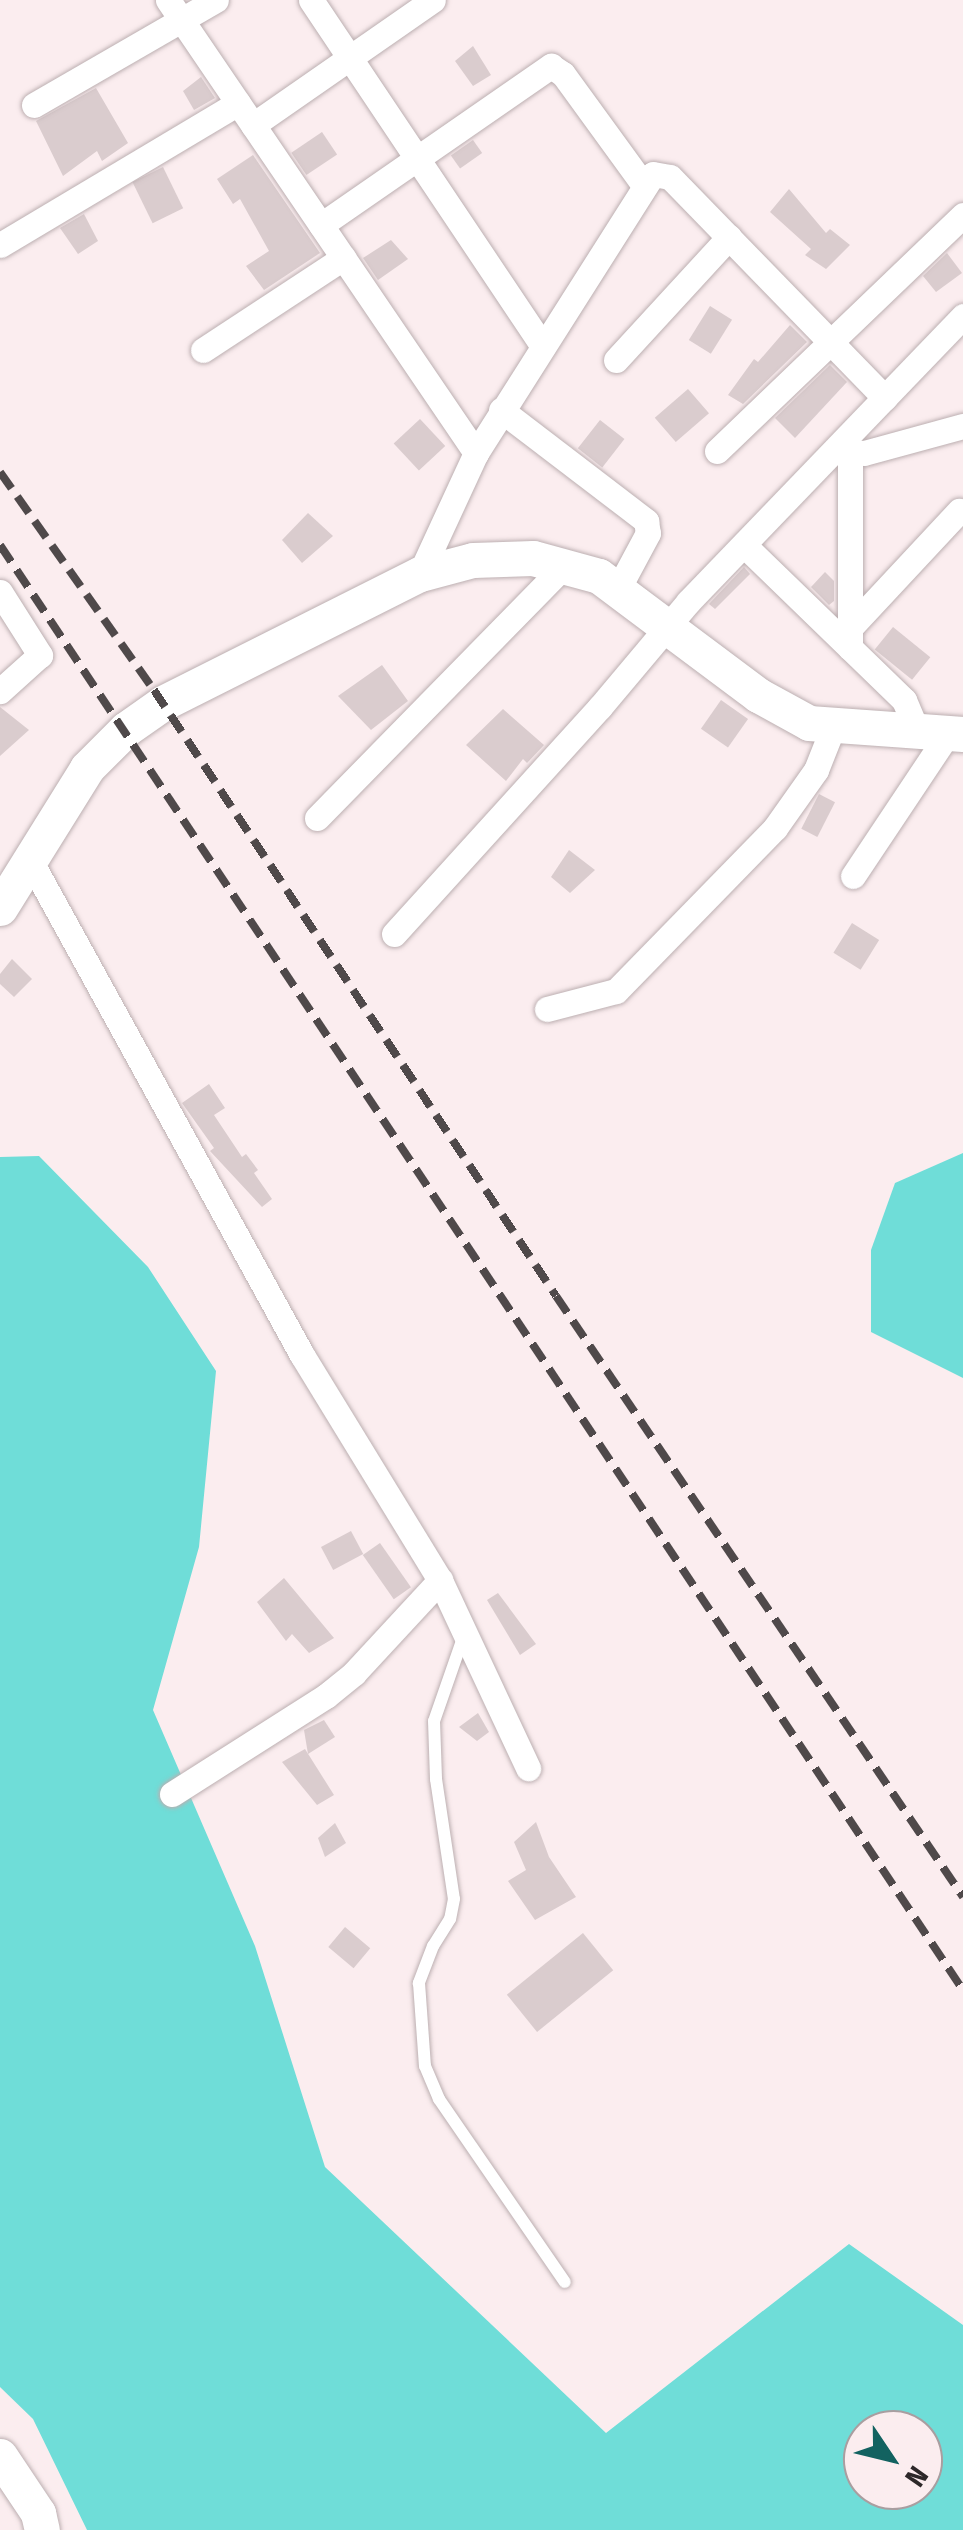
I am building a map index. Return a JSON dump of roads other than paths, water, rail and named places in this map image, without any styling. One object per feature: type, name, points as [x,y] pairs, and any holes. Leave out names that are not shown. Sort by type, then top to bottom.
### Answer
[{"type":"main road","points":[[0,908],[87,768],[126,729],[163,704],[420,574],[508,557],[566,564],[619,586],[786,714],[833,727],[943,732]]},
{"type":"main road","points":[[0,2456],[38,2513],[42,2530]]},
{"type":"street","points":[[168,0],[476,453]]},
{"type":"street","points":[[34,105],[216,0]]},
{"type":"street","points":[[312,0],[541,344]]},
{"type":"street","points":[[254,126],[433,0]]},
{"type":"street","points":[[320,225],[551,66],[563,74],[643,184]]},
{"type":"street","points":[[0,245],[238,103]]},
{"type":"street","points":[[420,574],[476,453],[501,410],[653,174],[665,174],[885,398]]},
{"type":"street","points":[[717,450],[963,215]]},
{"type":"street","points":[[616,360],[729,237]]},
{"type":"street","points":[[204,350],[343,258]]},
{"type":"street","points":[[394,934],[600,707],[668,624],[842,452],[885,398],[963,316]]},
{"type":"street","points":[[501,410],[646,521],[648,532],[619,586]]},
{"type":"street","points":[[842,452],[963,426]]},
{"type":"street","points":[[842,452],[848,639]]},
{"type":"street","points":[[848,639],[959,511]]},
{"type":"street","points":[[744,545],[848,639],[904,700],[943,732],[852,876]]},
{"type":"street","points":[[316,818],[566,564]]},
{"type":"street","points":[[0,592],[40,655],[0,691]]},
{"type":"street","points":[[547,1009],[616,991],[775,828],[816,770],[833,727]]},
{"type":"street","points":[[30,860],[302,1354],[440,1580],[528,1768]]},
{"type":"street","points":[[172,1794],[326,1696],[354,1673],[440,1580]]},
{"type":"lane","points":[[464,1633],[434,1721],[436,1778],[454,1899],[450,1919],[432,1946],[419,1982],[426,2066],[439,2099],[565,2282]]},
{"type":"water","points":[[963,1153],[963,1378],[871,1332],[871,1250],[895,1183]]},
{"type":"water","points":[[39,1156],[148,1267],[216,1371],[199,1547],[153,1710],[255,1946],[325,2167],[606,2433],[849,2244],[963,2325],[963,2530],[87,2530],[33,2419],[0,2387],[0,1157]]},
{"type":"railway","points":[[0,472],[154,690],[556,1296],[963,1897]]},
{"type":"railway","points":[[0,545],[963,1990]]}]
